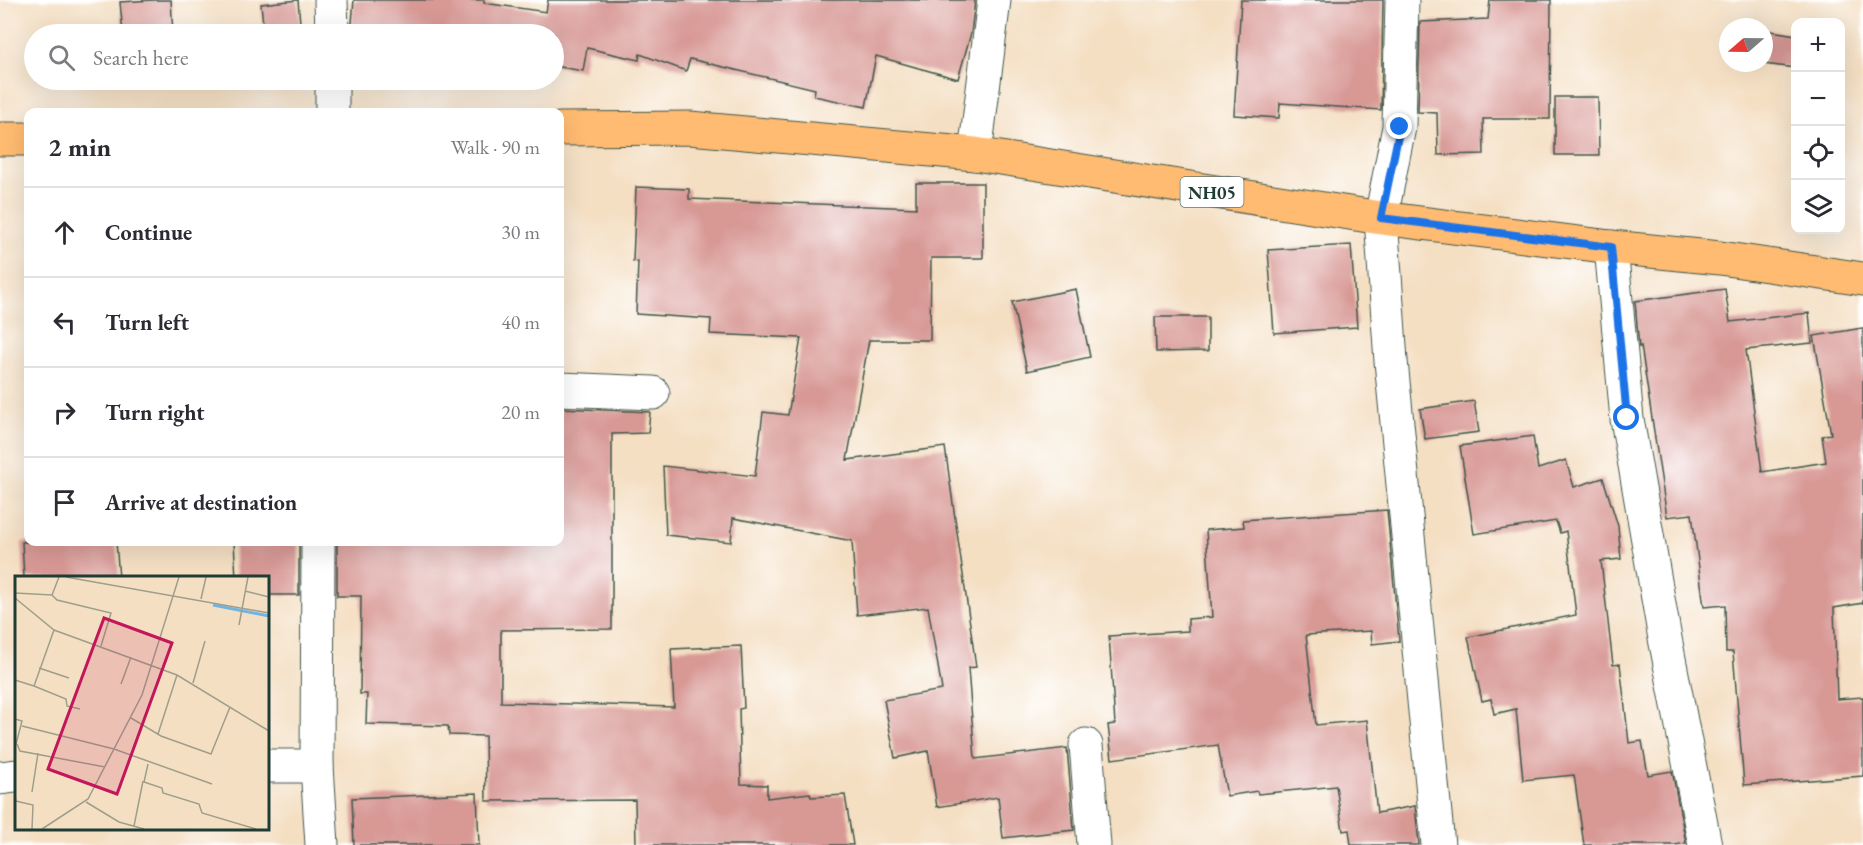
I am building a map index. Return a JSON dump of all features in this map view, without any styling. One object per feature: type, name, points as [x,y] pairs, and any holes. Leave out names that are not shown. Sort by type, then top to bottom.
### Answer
[{"type":"main road","name":"NH05","points":[[564,129],[690,128],[975,154],[1381,218],[1611,247],[1720,258],[1863,279]]},
{"type":"main road","points":[[0,139],[24,139]]},
{"type":"street","points":[[331,0],[332,24]]},
{"type":"street","points":[[975,154],[994,0]]},
{"type":"street","points":[[1402,0],[1400,127],[1381,218],[1391,361],[1438,845]]},
{"type":"street","points":[[332,90],[332,108]]},
{"type":"street","points":[[1611,247],[1627,418],[1664,633],[1705,845]]},
{"type":"street","points":[[564,389],[653,393]]},
{"type":"street","points":[[318,546],[317,766],[322,845]]},
{"type":"street","points":[[1086,745],[1094,845]]},
{"type":"street","points":[[268,766],[317,766]]},
{"type":"street","points":[[0,778],[15,776]]},
{"type":"building","points":[[171,0],[172,24],[122,24],[120,2]]},
{"type":"building","points":[[298,0],[300,24],[263,24],[261,4]]},
{"type":"building","points":[[354,0],[484,0],[484,3],[546,12],[548,0],[975,0],[971,33],[958,79],[876,56],[866,107],[814,96],[815,89],[690,59],[686,71],[640,54],[639,60],[587,48],[583,71],[564,68],[564,24],[352,24]]},
{"type":"building","points":[[1241,0],[1383,0],[1381,110],[1280,103],[1279,118],[1234,115]]},
{"type":"building","points":[[1490,0],[1551,0],[1550,119],[1483,119],[1484,154],[1438,155],[1437,113],[1418,112],[1420,22],[1488,19]]},
{"type":"building","points":[[1773,31],[1791,34],[1791,67],[1773,65]]},
{"type":"building","points":[[1555,97],[1598,97],[1599,155],[1555,155]]},
{"type":"building","points":[[916,183],[983,183],[983,258],[931,258],[930,340],[869,340],[847,460],[945,447],[976,667],[968,668],[975,759],[1067,748],[1074,830],[1003,838],[998,797],[937,807],[928,751],[895,758],[884,700],[942,690],[928,607],[857,615],[852,541],[733,518],[731,542],[666,535],[663,466],[755,476],[763,412],[788,415],[801,338],[710,334],[711,319],[636,314],[638,262],[633,261],[636,187],[689,189],[689,199],[916,208]]},
{"type":"building","points":[[1351,245],[1357,327],[1274,333],[1268,250]]},
{"type":"building","points":[[1076,289],[1090,357],[1027,371],[1012,302]]},
{"type":"building","points":[[1725,289],[1730,322],[1809,313],[1812,343],[1746,350],[1762,472],[1826,462],[1822,436],[1831,434],[1814,336],[1863,328],[1863,603],[1834,608],[1837,699],[1863,697],[1863,776],[1744,785],[1733,652],[1726,652],[1725,605],[1704,607],[1692,514],[1667,517],[1641,346],[1639,347],[1635,301]]},
{"type":"building","points":[[1155,317],[1208,317],[1208,351],[1156,352]]},
{"type":"building","points":[[1474,401],[1479,432],[1425,439],[1420,409]]},
{"type":"building","points":[[564,408],[650,412],[648,433],[612,434],[612,629],[501,630],[501,702],[674,707],[671,649],[741,646],[744,708],[739,709],[741,784],[767,785],[767,798],[810,793],[811,797],[845,795],[853,845],[636,845],[635,800],[486,801],[485,736],[449,735],[448,726],[366,724],[367,694],[360,694],[361,596],[337,596],[337,546],[564,546]]},
{"type":"building","points":[[1533,436],[1538,469],[1566,460],[1574,487],[1603,478],[1618,526],[1621,559],[1601,561],[1613,665],[1620,664],[1629,743],[1642,741],[1648,775],[1672,771],[1686,843],[1584,845],[1574,775],[1523,780],[1516,709],[1494,714],[1491,699],[1482,701],[1468,637],[1576,615],[1566,531],[1560,533],[1556,521],[1474,534],[1460,446]]},
{"type":"building","points":[[1387,510],[1399,641],[1372,644],[1371,631],[1306,635],[1316,725],[1367,720],[1377,813],[1415,806],[1419,845],[1351,845],[1349,830],[1343,831],[1336,786],[1258,794],[1257,791],[1227,796],[1218,745],[1112,759],[1108,725],[1115,724],[1109,636],[1188,631],[1188,619],[1212,617],[1206,530],[1244,527],[1243,520]]},
{"type":"building","points":[[22,542],[24,546],[116,546],[119,576],[24,576]]},
{"type":"building","points":[[234,546],[299,546],[299,595],[268,595],[268,576],[236,576]]},
{"type":"building","points":[[477,793],[479,845],[354,845],[352,798]]},
{"type":"route","points":[[1400,127],[1381,218],[1611,247],[1627,418]]}]
